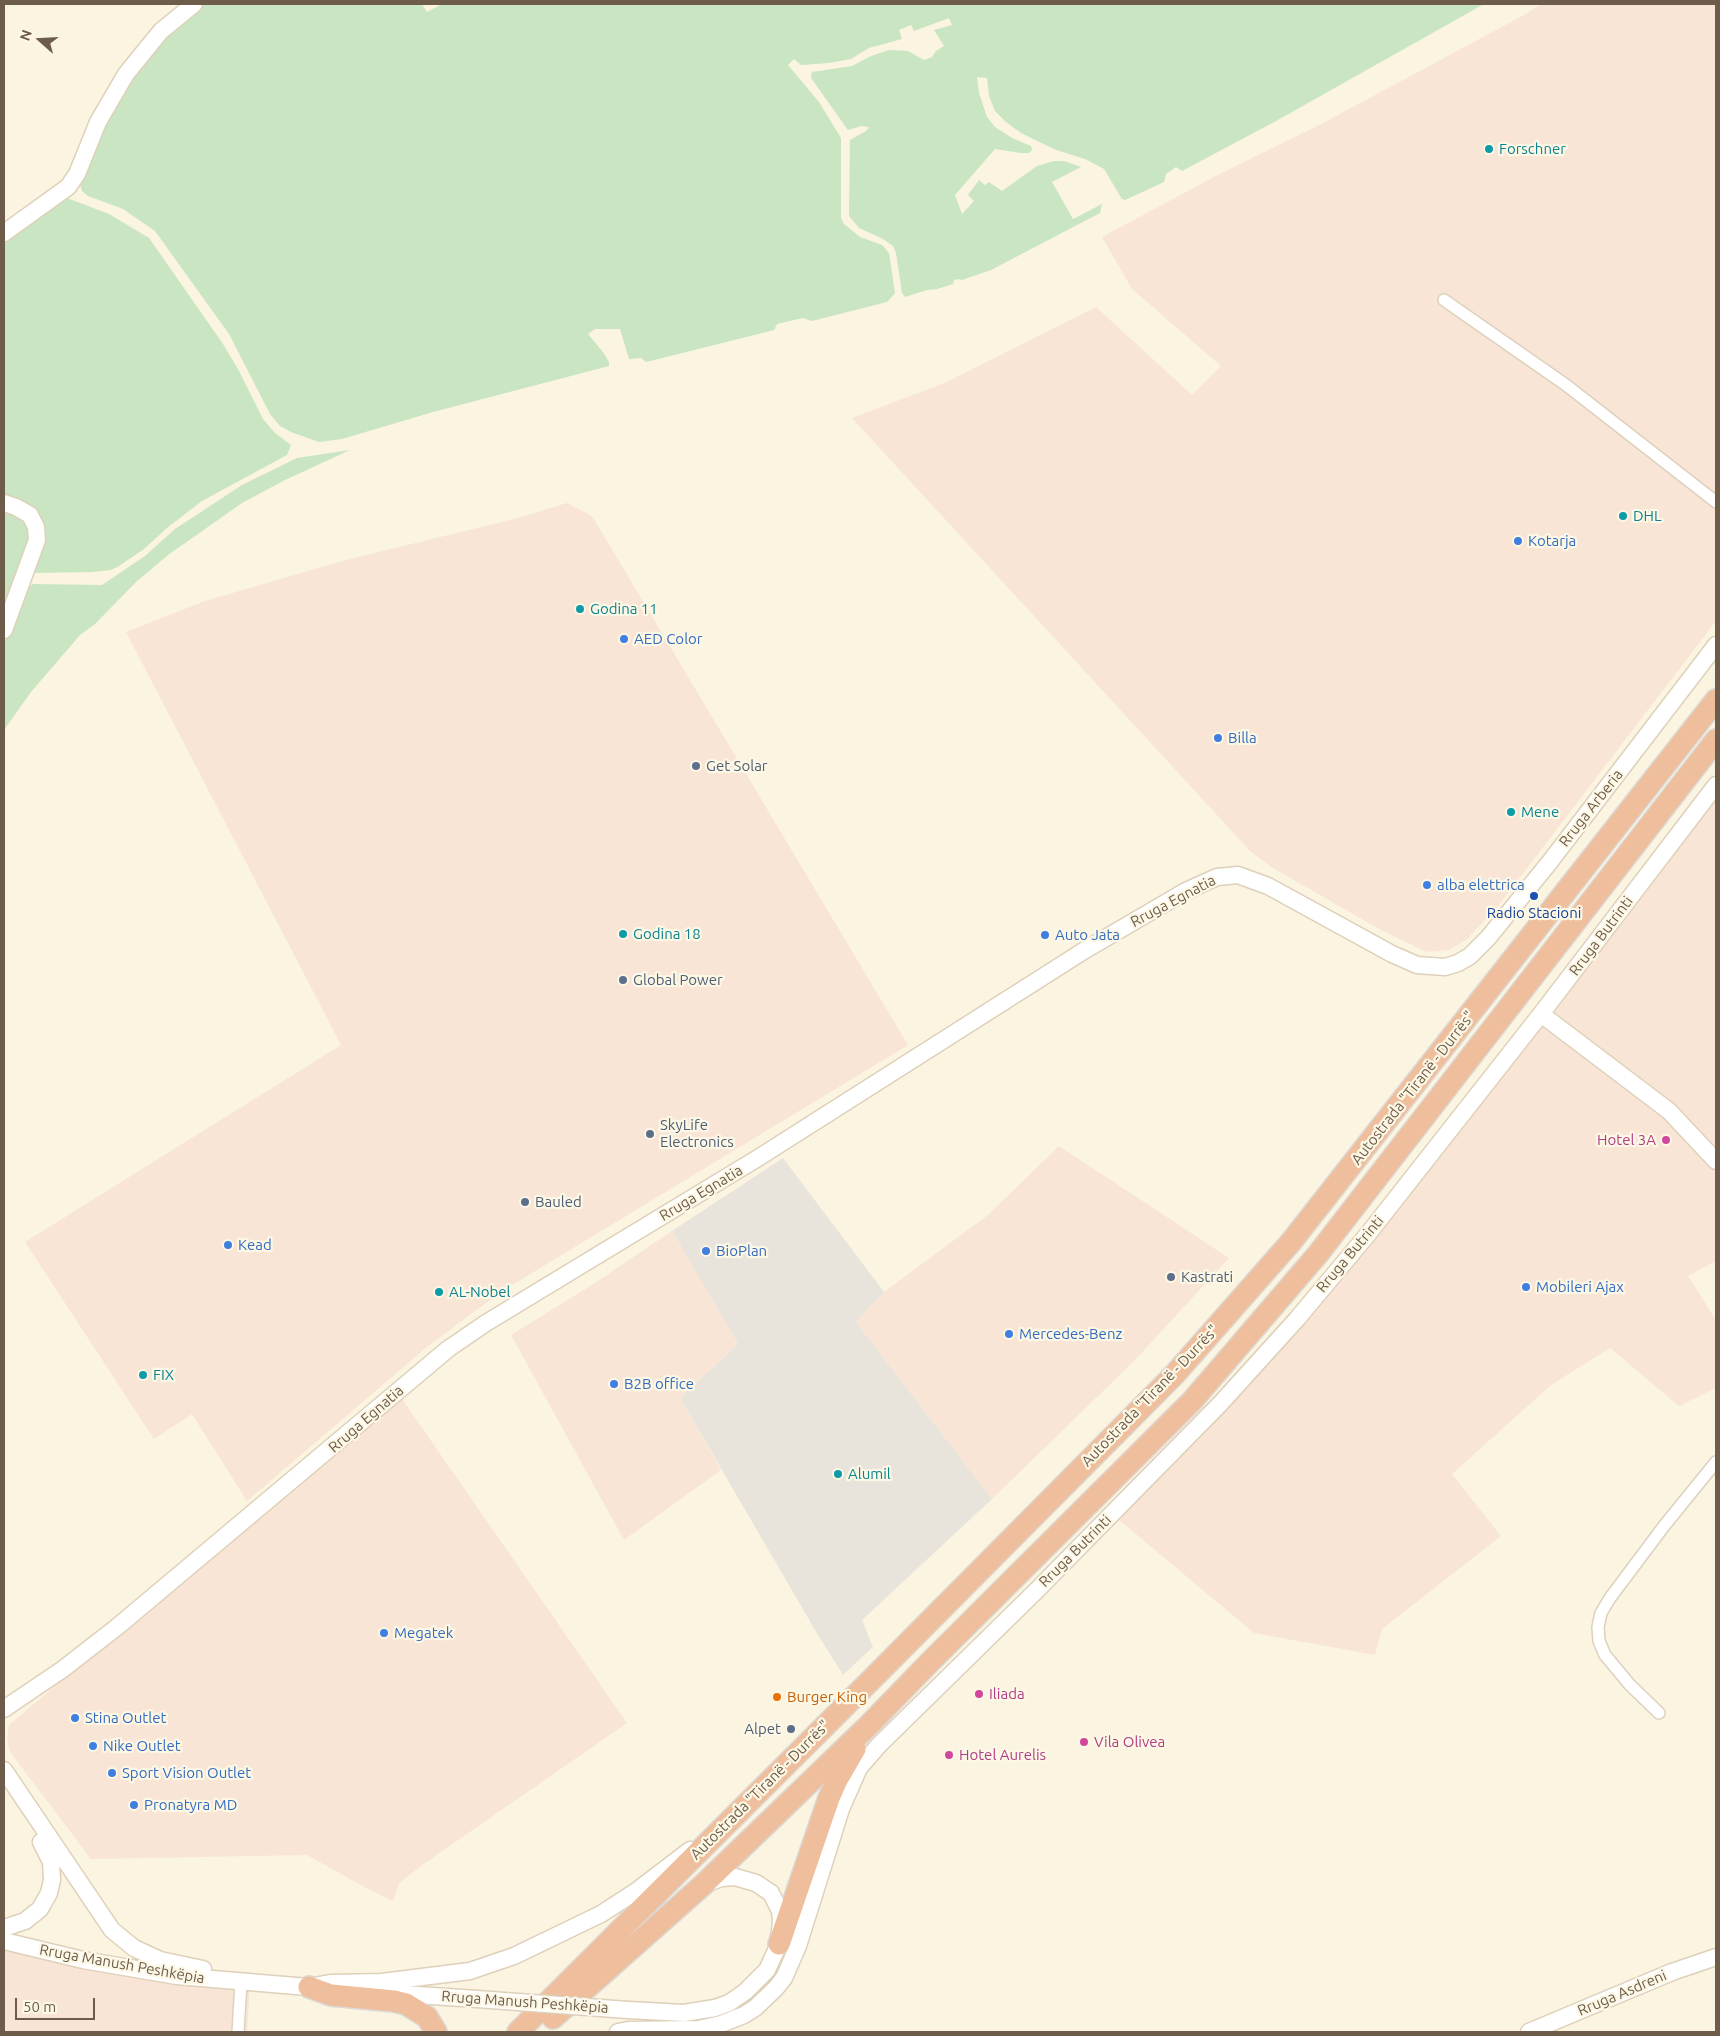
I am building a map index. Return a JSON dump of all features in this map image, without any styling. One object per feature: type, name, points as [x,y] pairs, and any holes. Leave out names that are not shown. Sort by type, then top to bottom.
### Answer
[{"type":"highway","name":"Autostrada \"Tiranë - Durrës\"","points":[[518,2032],[1175,1374],[1291,1242],[1716,700]]},
{"type":"highway","name":"Autostrada \"Tiranë - Durrës\"","points":[[539,2032],[570,2001],[704,1884],[867,1728],[948,1644],[1192,1401],[1318,1254],[1716,740]]},
{"type":"highway","points":[[780,1944],[829,1798],[853,1765],[867,1728]]},
{"type":"highway","points":[[308,1987],[331,1995],[394,2000],[406,2004],[427,2018],[436,2032]]},
{"type":"main road","points":[[4,233],[68,187],[81,165],[98,122],[126,74],[161,31],[194,4]]},
{"type":"main road","points":[[4,503],[30,515],[36,527],[37,540],[4,630]]},
{"type":"main road","name":"Rruga Arberia","points":[[1458,963],[1480,948],[1549,863],[1716,645]]},
{"type":"main road","name":"Rruga Butrinti","points":[[618,2032],[628,2030],[699,2031],[744,2015],[767,1998],[784,1978],[798,1946],[853,1765],[875,1749],[1037,1590],[1213,1411],[1297,1318],[1368,1234],[1542,1014],[1716,785]]},
{"type":"main road","name":"Rruga Egnatia","points":[[4,1709],[63,1669],[117,1627],[441,1355],[486,1323],[751,1162],[1085,950],[1186,891],[1217,877],[1238,875],[1247,877],[1268,886],[1405,960],[1430,967],[1445,967],[1458,963]]},
{"type":"main road","points":[[1542,1014],[1668,1110],[1716,1161]]},
{"type":"main road","points":[[4,1770],[112,1930],[134,1948],[160,1960],[221,1973],[241,1982]]},
{"type":"main road","points":[[4,1789],[47,1851],[51,1862],[52,1880],[49,1894],[40,1909],[25,1921],[4,1928]]},
{"type":"main road","points":[[308,1987],[330,1983],[382,1982],[470,1971],[514,1956],[601,1914],[635,1892],[691,1849],[715,1834]]},
{"type":"main road","points":[[704,1884],[718,1879],[735,1877],[756,1883],[767,1890],[776,1901],[780,1911],[780,1944]]},
{"type":"main road","name":"Rruga Manush Peshkëpia","points":[[4,1941],[45,1952],[177,1976],[684,2013],[715,2008],[729,2003],[745,1992],[767,1970],[780,1944]]},
{"type":"main road","points":[[4,1951],[45,1952]]},
{"type":"main road","name":"Rruga Asdreni","points":[[1529,2032],[1672,1972],[1716,1957]]},
{"type":"street","points":[[1444,300],[1566,385],[1716,502]]},
{"type":"street","points":[[1659,1713],[1630,1685],[1605,1655],[1599,1641],[1598,1627],[1601,1612],[1664,1526],[1716,1462]]},
{"type":"street","points":[[238,2032],[241,1982]]},
{"type":"shaded area","points":[[1541,4],[1716,4],[1716,621],[1495,910],[1466,940],[1449,950],[1427,952],[1381,930],[1273,868],[1251,852],[852,418],[947,382],[1096,307],[1192,395],[1221,366],[1132,289],[1102,237],[1214,177],[1325,122],[1524,15]]},
{"type":"shaded area","points":[[567,503],[592,516],[908,1045],[499,1293],[427,1347],[247,1501],[192,1414],[154,1439],[25,1242],[341,1045],[126,632],[205,601],[346,560],[518,518]]},
{"type":"shaded area","points":[[1716,785],[1716,1261],[1688,1276],[1716,1320],[1716,1388],[1679,1406],[1610,1348],[1551,1385],[1452,1474],[1501,1536],[1382,1629],[1375,1655],[1254,1633],[1112,1514],[1297,1319]]},
{"type":"shaded area","points":[[1059,1146],[1229,1258],[1134,1361],[992,1499],[856,1322],[884,1292],[988,1215]]},
{"type":"shaded area","points":[[783,1158],[884,1292],[856,1322],[992,1499],[862,1620],[873,1647],[843,1675],[680,1398],[738,1344],[672,1231]]},
{"type":"shaded area","points":[[672,1231],[738,1344],[680,1398],[721,1470],[624,1540],[511,1335],[592,1285]]},
{"type":"shaded area","points":[[402,1399],[627,1723],[425,1863],[399,1883],[393,1901],[307,1855],[91,1859],[10,1752],[7,1739],[9,1725],[194,1568]]},
{"type":"shaded area","points":[[4,1951],[250,1983],[247,2032],[4,2032]]},
{"type":"green space","points":[[203,4],[422,4],[427,12],[442,4],[1484,4],[1276,121],[1182,171],[1176,167],[1166,174],[1164,182],[1125,200],[1122,199],[1104,169],[1085,159],[1056,150],[1021,133],[1006,122],[995,111],[989,96],[987,78],[977,77],[979,93],[987,117],[995,127],[1012,138],[1031,146],[1032,150],[1029,153],[1021,153],[995,149],[955,195],[962,214],[974,201],[968,195],[979,180],[985,185],[989,182],[1002,191],[1037,166],[1054,161],[1064,161],[1081,167],[1052,182],[1073,219],[1102,204],[1100,213],[991,270],[962,280],[954,280],[953,284],[905,297],[902,293],[896,253],[893,246],[883,239],[859,228],[849,216],[850,140],[866,131],[869,127],[861,126],[848,130],[811,78],[812,72],[852,66],[871,56],[889,50],[908,51],[924,60],[932,57],[936,51],[944,46],[934,30],[952,25],[949,18],[914,31],[911,25],[899,30],[902,39],[869,48],[851,59],[801,65],[794,59],[788,65],[819,102],[841,138],[841,218],[844,224],[860,237],[882,245],[889,253],[895,293],[887,302],[812,321],[803,318],[777,324],[774,330],[646,362],[641,358],[629,359],[620,329],[595,329],[588,334],[603,352],[609,362],[609,366],[433,412],[342,439],[319,442],[280,426],[270,414],[229,334],[155,231],[123,209],[88,196],[82,191],[80,184],[100,129],[156,42]]},
{"type":"green space","points":[[67,198],[109,214],[149,238],[223,344],[263,419],[275,433],[291,445],[287,455],[202,501],[167,528],[144,549],[119,566],[111,570],[92,572],[33,573],[4,609],[4,237],[60,199]]},
{"type":"green space","points":[[350,450],[285,480],[242,503],[168,555],[136,582],[95,624],[80,635],[31,692],[4,730],[4,642],[26,589],[33,584],[102,585],[145,556],[175,529],[242,485],[297,458]]},
{"type":"place","name":"Forschner","points":[[1489,149]]},
{"type":"place","name":"DHL","points":[[1623,516]]},
{"type":"place","name":"Kotarja","points":[[1518,541]]},
{"type":"place","name":"Godina 11","points":[[580,609]]},
{"type":"place","name":"AED Color","points":[[624,639]]},
{"type":"place","name":"Billa","points":[[1218,738]]},
{"type":"place","name":"Get Solar","points":[[696,766]]},
{"type":"place","name":"Mene","points":[[1511,812]]},
{"type":"place","name":"alba elettrica","points":[[1427,885]]},
{"type":"place","name":"Radio Stacioni","points":[[1534,896]]},
{"type":"place","name":"Godina 18","points":[[623,934]]},
{"type":"place","name":"Auto Jata","points":[[1045,935]]},
{"type":"place","name":"Global Power","points":[[623,980]]},
{"type":"place","name":"SkyLife Electronics","points":[[650,1134]]},
{"type":"place","name":"Hotel 3A","points":[[1666,1140]]},
{"type":"place","name":"Bauled","points":[[525,1202]]},
{"type":"place","name":"Kead","points":[[228,1245]]},
{"type":"place","name":"BioPlan","points":[[706,1251]]},
{"type":"place","name":"Kastrati","points":[[1171,1277]]},
{"type":"place","name":"Mobileri Ajax","points":[[1526,1287]]},
{"type":"place","name":"AL-Nobel","points":[[439,1292]]},
{"type":"place","name":"Mercedes-Benz","points":[[1009,1334]]},
{"type":"place","name":"FIX","points":[[143,1375]]},
{"type":"place","name":"B2B office","points":[[614,1384]]},
{"type":"place","name":"Alumil","points":[[838,1474]]},
{"type":"place","name":"Megatek","points":[[384,1633]]},
{"type":"place","name":"Iliada","points":[[979,1694]]},
{"type":"place","name":"Burger King","points":[[777,1697]]},
{"type":"place","name":"Stina Outlet","points":[[75,1718]]},
{"type":"place","name":"Alpet","points":[[791,1729]]},
{"type":"place","name":"Vila Olivea","points":[[1084,1742]]},
{"type":"place","name":"Nike Outlet","points":[[93,1746]]},
{"type":"place","name":"Hotel Aurelis","points":[[949,1755]]},
{"type":"place","name":"Sport Vision Outlet","points":[[112,1773]]},
{"type":"place","name":"Pronatyra MD","points":[[134,1805]]}]
